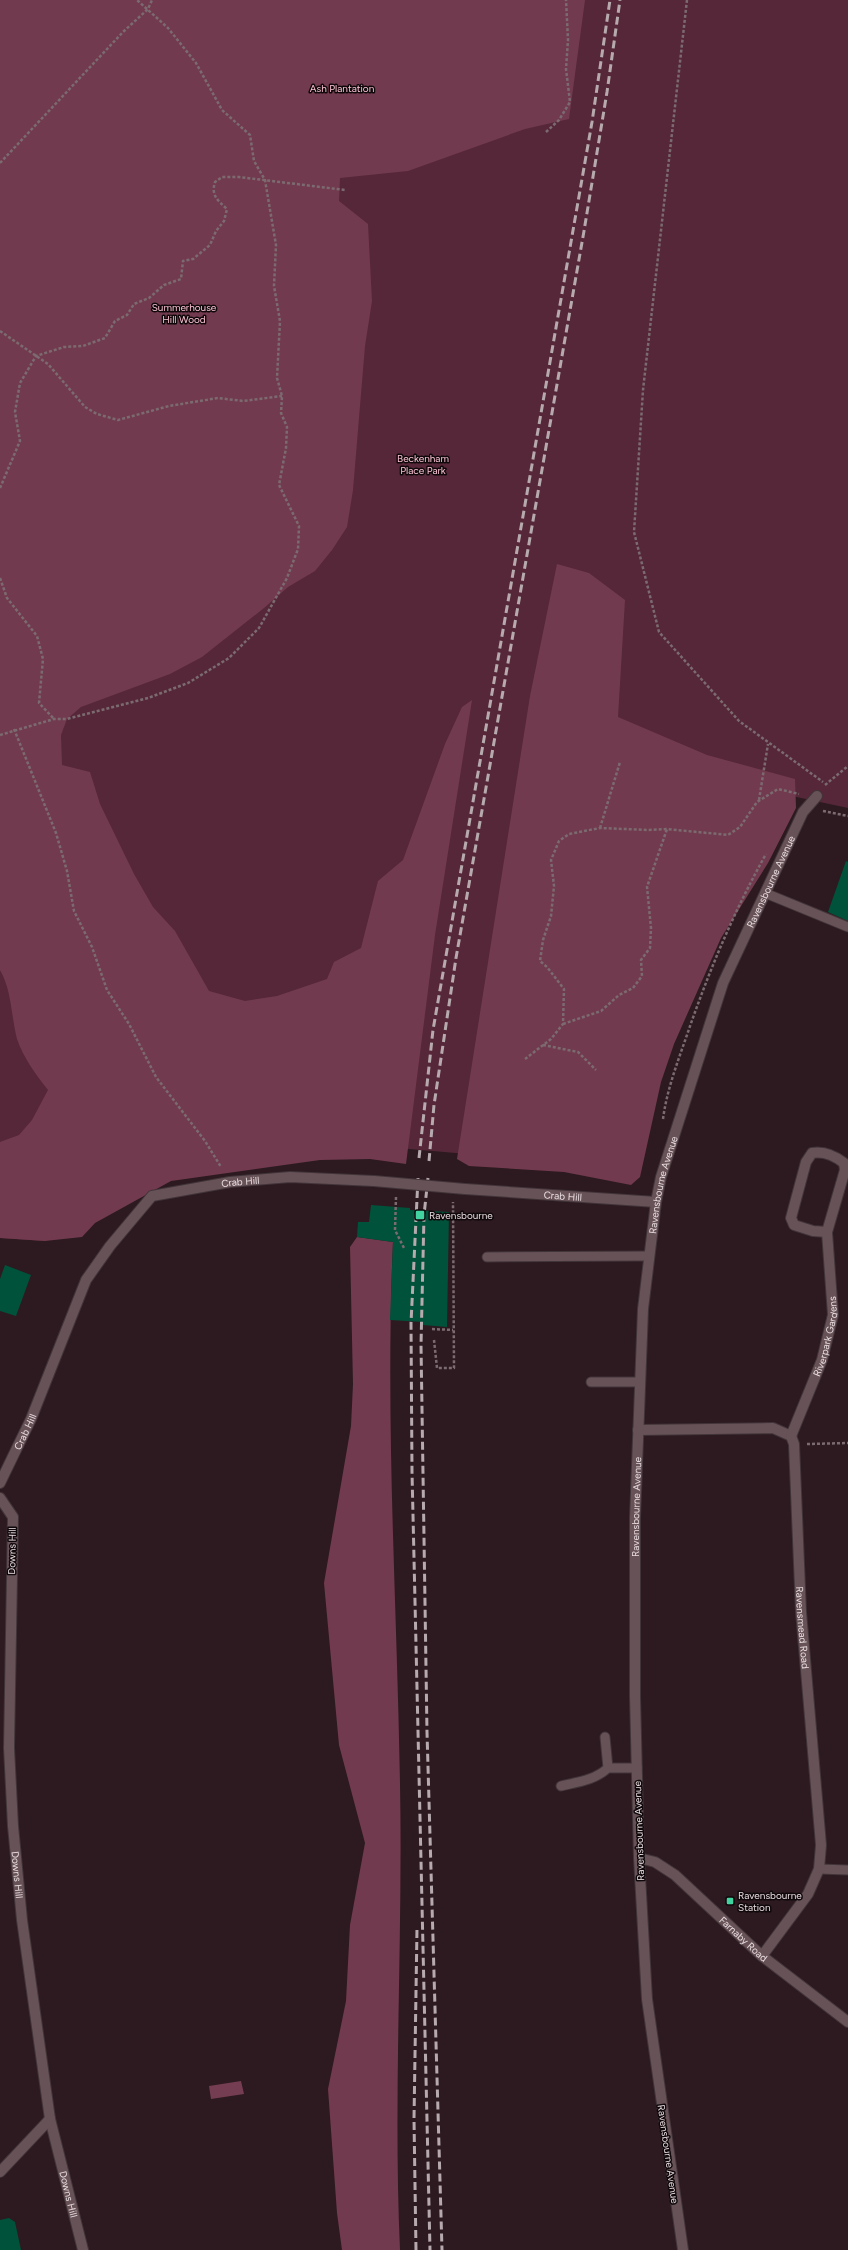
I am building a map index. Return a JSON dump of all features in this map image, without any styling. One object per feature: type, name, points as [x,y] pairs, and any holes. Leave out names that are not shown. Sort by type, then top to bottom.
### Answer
[{"type":"street","name":"Ravensbourne Avenue","points":[[683,2250],[647,1999],[639,1858],[635,1518],[643,1309],[656,1202],[661,1177],[723,983],[803,812],[817,796]]},
{"type":"street","name":"Riverpark Gardens","points":[[793,1440],[822,1360],[833,1315],[828,1232],[845,1170],[844,1163],[836,1157],[820,1152],[812,1153],[806,1162],[791,1218],[794,1225],[813,1231],[828,1232]]},
{"type":"street","name":"Crab Hill","points":[[0,1483],[31,1419],[86,1280],[110,1246],[152,1196],[230,1182],[290,1177],[374,1181],[465,1189],[656,1202]]},
{"type":"street","points":[[638,1430],[773,1428],[793,1440]]},
{"type":"street","name":"Ravensmead Road","points":[[762,1956],[808,1894],[819,1869],[821,1845],[800,1612],[793,1440]]},
{"type":"street","name":"Downs Hill","points":[[0,1498],[13,1517],[9,1748],[13,1826],[22,1920],[50,2119],[83,2250]]},
{"type":"street","name":"Farnaby Road","points":[[639,1858],[655,1862],[675,1875],[762,1956],[848,2022]]},
{"type":"street","points":[[0,2172],[50,2119]]},
{"type":"lane","points":[[765,893],[848,927]]},
{"type":"lane","points":[[487,1257],[649,1256]]},
{"type":"lane","points":[[591,1382],[640,1382]]},
{"type":"lane","points":[[605,1737],[608,1768]]},
{"type":"lane","points":[[562,1786],[591,1779],[601,1774],[608,1768],[637,1768]]},
{"type":"lane","points":[[819,1869],[848,1870]]},
{"type":"path","points":[[0,735],[14,729],[54,719],[67,719],[148,698],[188,683],[229,658],[259,628],[287,578],[298,549],[299,526],[279,484],[286,448],[287,427],[281,413],[282,396],[277,378],[280,321],[274,286],[276,245],[266,180],[254,161],[250,135],[222,110],[196,63],[168,28],[137,0]]},
{"type":"path","points":[[0,163],[123,32],[148,9],[152,0]]},
{"type":"path","points":[[546,132],[559,120],[570,102],[566,68],[568,40],[566,0]]},
{"type":"path","points":[[687,0],[643,390],[634,532],[659,632],[738,721],[768,744],[826,784]]},
{"type":"path","points":[[0,488],[20,441],[15,412],[20,383],[36,356],[64,347],[83,346],[105,338],[115,321],[127,315],[134,304],[149,298],[164,285],[181,279],[183,260],[193,259],[199,252],[210,245],[216,230],[224,222],[227,209],[216,199],[213,190],[215,182],[222,177],[240,176],[345,190]]},
{"type":"path","points":[[0,332],[48,364],[85,407],[97,414],[118,420],[169,406],[218,398],[243,401],[282,396]]},
{"type":"path","points":[[0,578],[7,598],[37,636],[43,659],[39,703],[54,719]]},
{"type":"path","points":[[14,729],[56,833],[67,871],[74,911],[92,947],[107,990],[128,1024],[156,1077],[205,1141],[221,1167]]},
{"type":"path","points":[[759,800],[768,744]]},
{"type":"path","points":[[600,828],[620,762]]},
{"type":"path","points":[[817,796],[826,784],[848,766]]},
{"type":"path","points":[[563,1024],[564,989],[547,966],[540,961],[543,940],[551,916],[554,886],[552,860],[558,841],[568,834],[600,828],[648,830],[667,829],[728,835],[740,827],[759,800],[778,789],[804,795]]},
{"type":"path","points":[[803,812],[822,811],[848,816]]},
{"type":"path","points":[[525,1059],[543,1045],[563,1024],[601,1011],[619,995],[634,988],[642,976],[641,960],[650,948],[652,928],[647,887],[667,829]]},
{"type":"path","points":[[543,1045],[578,1052],[596,1070]]},
{"type":"path","points":[[396,1189],[395,1230],[404,1248]]},
{"type":"path","points":[[434,1340],[437,1368],[454,1368],[453,1200]]},
{"type":"path","points":[[432,1329],[453,1330]]},
{"type":"path","points":[[793,1440],[848,1443]]},
{"type":"green space","name":"Beckenham Place Park","points":[[0,0],[848,0],[848,808],[773,792],[467,1154],[340,1143],[242,1145],[45,1241],[0,1238]]},
{"type":"green space","points":[[0,0],[585,0],[569,119],[525,129],[408,171],[340,178],[339,201],[368,224],[372,301],[365,346],[353,490],[347,527],[332,550],[315,571],[288,587],[202,657],[170,674],[81,707],[67,719],[61,735],[62,765],[90,772],[100,804],[134,874],[153,907],[175,931],[209,991],[245,1001],[277,996],[327,979],[334,962],[361,948],[378,881],[403,860],[445,744],[462,707],[472,700],[435,935],[406,1164],[370,1159],[320,1160],[171,1181],[95,1223],[82,1237],[45,1241],[0,1238],[0,1142],[19,1135],[32,1120],[48,1090],[30,1066],[17,1039],[7,986],[0,970]]},
{"type":"green space","points":[[557,564],[589,573],[625,600],[618,717],[707,755],[795,779],[796,808],[768,863],[721,938],[674,1044],[661,1082],[640,1177],[631,1185],[564,1172],[469,1166],[457,1159],[530,696]]},
{"type":"green space","points":[[357,1237],[393,1242],[390,1377],[392,1513],[399,1716],[401,1842],[397,2134],[400,2250],[342,2250],[337,2213],[328,2089],[346,2001],[350,1925],[365,1843],[339,1745],[324,1583],[351,1426],[353,1384],[350,1247]]},
{"type":"shaded area","points":[[241,2081],[244,2094],[211,2099],[209,2086]]},
{"type":"building","points":[[846,861],[848,862],[848,921],[828,912]]},
{"type":"building","points":[[371,1205],[410,1208],[410,1210],[449,1212],[447,1327],[423,1325],[423,1322],[390,1320],[393,1242],[357,1237],[358,1222],[369,1222]]},
{"type":"building","points":[[5,1265],[31,1275],[16,1316],[0,1311],[0,1279]]},
{"type":"building","points":[[9,2218],[15,2222],[21,2250],[0,2250],[0,2220]]},
{"type":"railway","points":[[419,1158],[433,1030],[592,122],[610,0]]},
{"type":"railway","points":[[429,1161],[434,1105],[456,958],[584,231],[607,92],[620,0]]},
{"type":"railway","points":[[418,1178],[411,1323],[412,1472],[430,2250]]},
{"type":"railway","points":[[428,1178],[424,1215],[421,1345],[427,1732],[442,2250]]},
{"type":"railway","points":[[416,2250],[414,2119],[417,1928]]},
{"type":"place","name":"Ravensbourne","points":[[420,1215]]},
{"type":"place","name":"Ravensbourne Station","points":[[730,1901]]},
{"type":"park label","name":"Ash Plantation","points":[[342,88]]},
{"type":"park label","name":"Summerhouse Hill Wood","points":[[184,312]]}]
